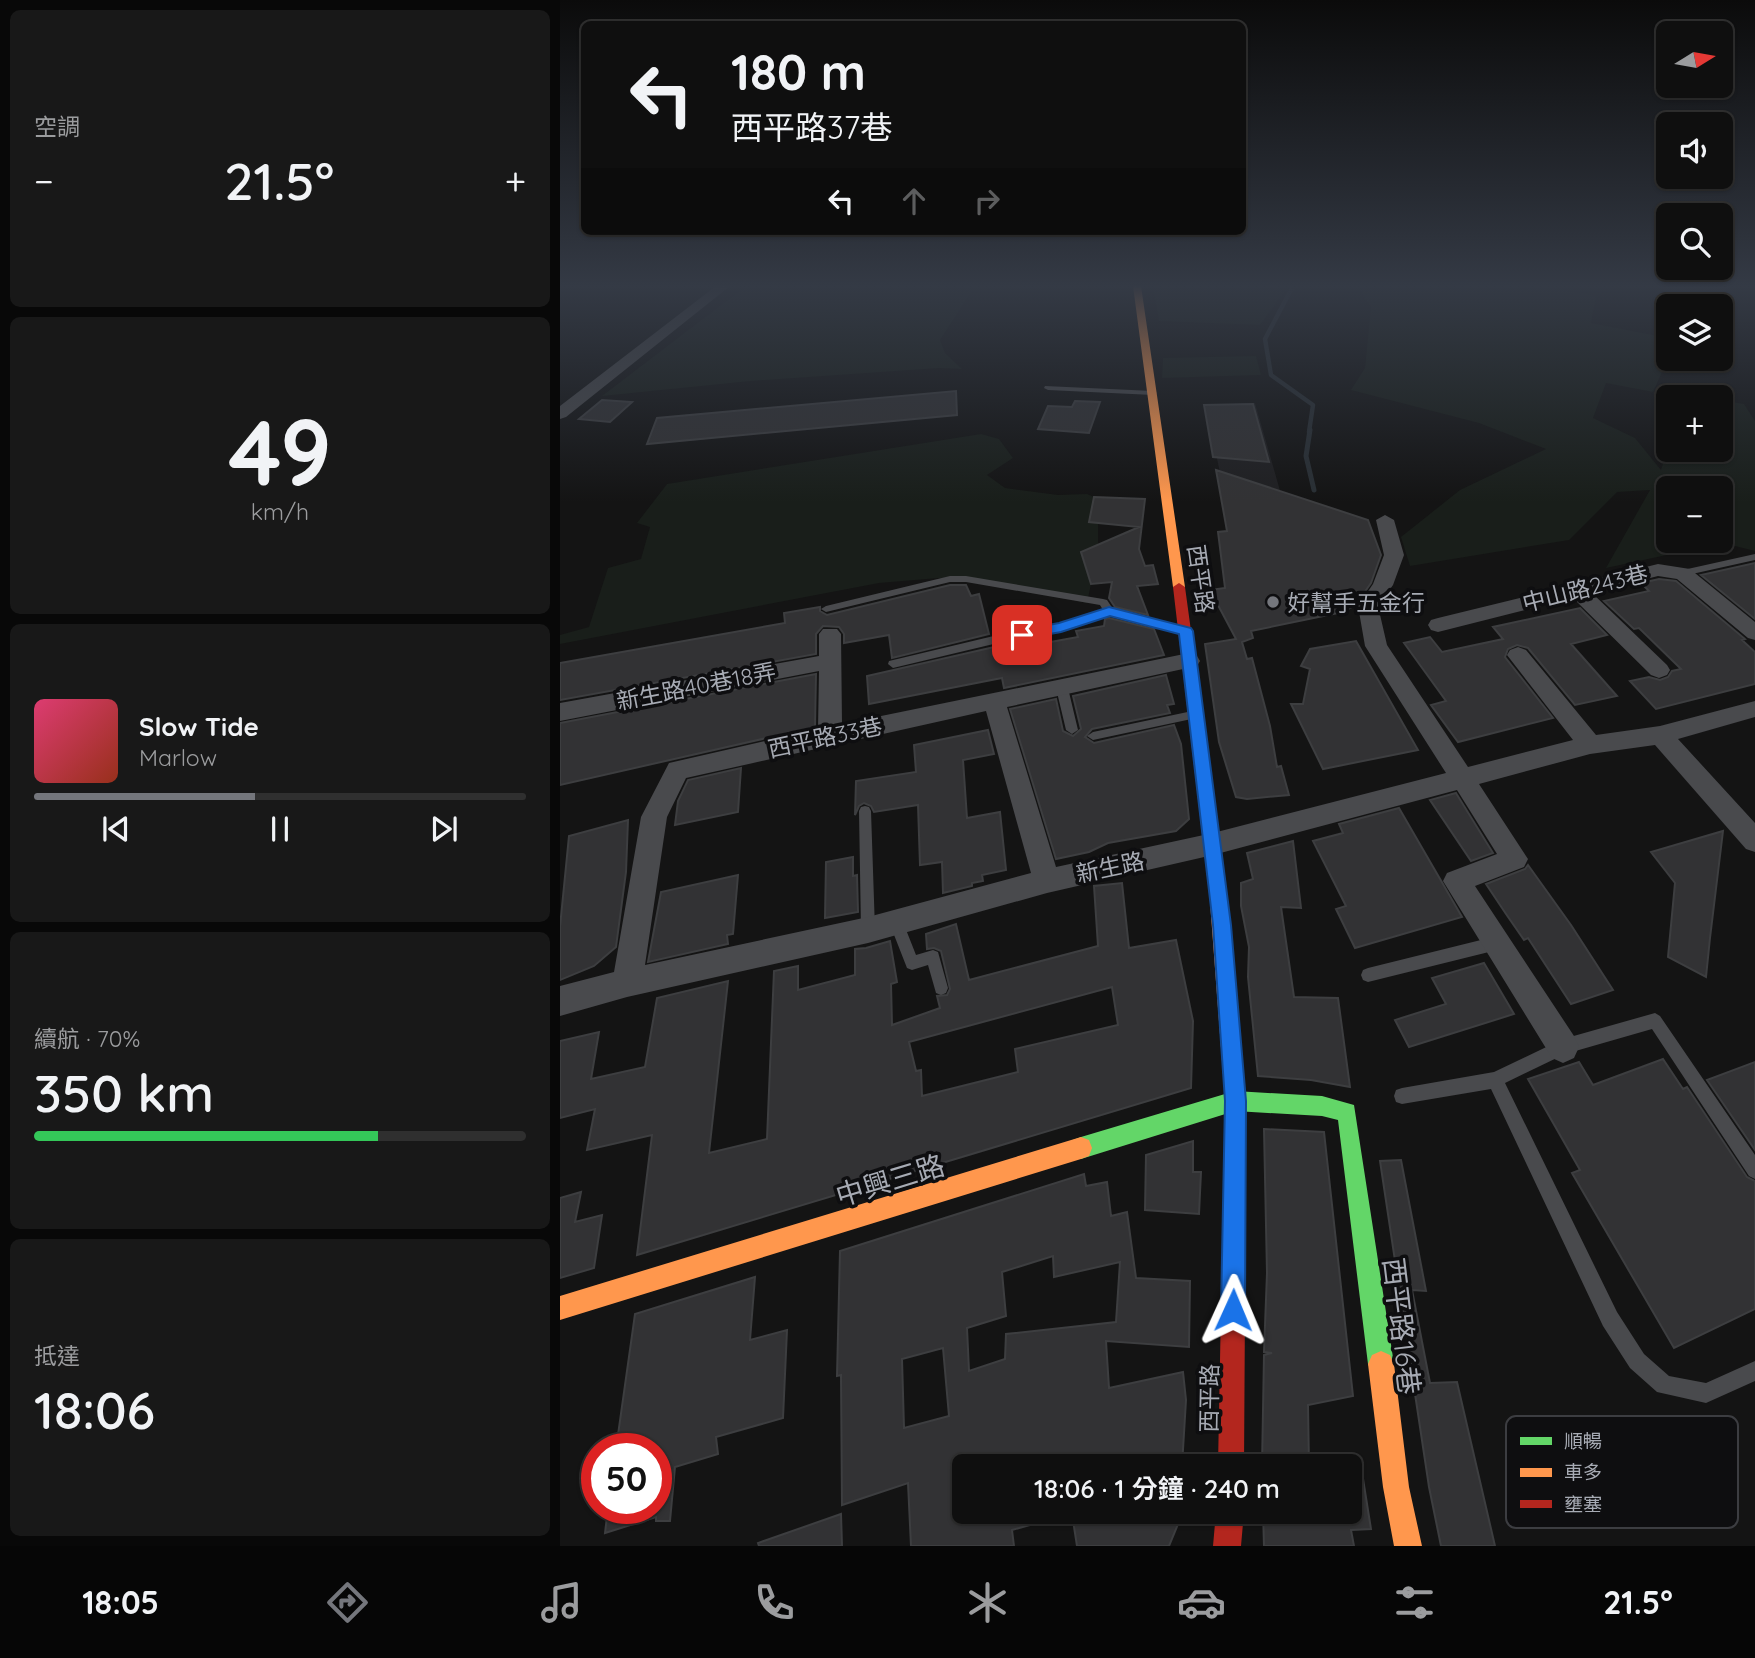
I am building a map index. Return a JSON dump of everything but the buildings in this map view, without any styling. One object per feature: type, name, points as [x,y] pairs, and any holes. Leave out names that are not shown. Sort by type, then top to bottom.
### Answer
[{"type":"main road","name":"西平路","points":[[1148,358],[1213,844],[1236,1101],[1231,1454]]},
{"type":"main road","name":"西平路16巷","points":[[1236,1101],[1322,1106],[1347,1112],[1396,1487],[1408,1546]]},
{"type":"main road","name":"中興三路","points":[[560,1308],[1236,1101]]},
{"type":"main road","points":[[1227,1546],[1229,1524]]},
{"type":"street","points":[[560,414],[632,358]]},
{"type":"street","points":[[1385,520],[1394,555],[1383,585],[1368,606],[1377,646],[1515,859],[1457,881],[1563,1047]]},
{"type":"street","name":"中山路243巷","points":[[1438,625],[1658,570],[1683,573]]},
{"type":"street","points":[[1683,573],[1755,633]]},
{"type":"street","points":[[1577,590],[1659,670]]},
{"type":"street","points":[[830,634],[830,735]]},
{"type":"street","points":[[1518,655],[1590,745]]},
{"type":"street","name":"新生路40巷18弄","points":[[560,712],[831,661]]},
{"type":"street","name":"西平路33巷","points":[[626,983],[654,817],[678,770],[830,735],[1189,661]]},
{"type":"street","points":[[994,701],[1047,881]]},
{"type":"street","points":[[1755,709],[1660,735],[1755,841]]},
{"type":"street","name":"新生路","points":[[560,1001],[626,983],[868,930],[1047,881],[1213,844],[1590,745],[1660,735]]},
{"type":"lane","points":[[1048,388],[1153,393]]},
{"type":"lane","points":[[1683,573],[1755,557]]},
{"type":"lane","points":[[826,609],[950,579],[967,579],[1103,602],[1109,611]]},
{"type":"lane","points":[[893,664],[1002,638],[1061,628],[1109,611],[1186,631]]},
{"type":"lane","points":[[1062,688],[1072,730]]},
{"type":"lane","points":[[1093,736],[1197,714]]},
{"type":"lane","points":[[865,811],[868,930]]},
{"type":"lane","points":[[897,922],[912,963],[933,957],[942,988]]},
{"type":"lane","points":[[1368,975],[1498,943]]},
{"type":"lane","points":[[1402,1096],[1495,1080],[1563,1047],[1655,1021],[1755,1170]]},
{"type":"lane","points":[[1495,1080],[1610,1319],[1637,1361],[1664,1385],[1706,1393],[1755,1371]]},
{"type":"shaded area","points":[[652,358],[950,358],[962,369],[939,368],[751,381],[602,396]]},
{"type":"shaded area","points":[[1163,358],[1257,358],[1261,375],[1162,378]]},
{"type":"shaded area","points":[[1366,358],[1656,358],[1656,371],[1663,371],[1653,392],[1606,383],[1593,418],[1635,438],[1661,470],[1664,462],[1733,462],[1733,402],[1744,404],[1755,421],[1755,551],[1733,546],[1733,476],[1656,476],[1656,553],[1676,553],[1606,568],[1650,490],[1617,492],[1569,540],[1410,566],[1401,537],[1460,490],[1546,449],[1479,423],[1351,390],[1365,368]]},
{"type":"shaded area","points":[[1255,403],[1287,515],[1229,517],[1206,405]]},
{"type":"shaded area","points":[[981,434],[999,439],[1013,458],[987,475],[1005,488],[1058,495],[1087,494],[1094,497],[1089,522],[1098,523],[1098,545],[1081,553],[1091,584],[1087,603],[993,582],[939,578],[879,583],[560,644],[560,635],[589,627],[608,568],[641,559],[650,527],[637,523],[667,484]]},
{"type":"waterway","points":[[1268,358],[1271,375],[1313,405],[1309,432]]},
{"type":"waterway","points":[[1310,430],[1306,456],[1314,490]]},
{"type":"traffic: fast","points":[[1081,1148],[1235,1101],[1322,1106],[1347,1112],[1381,1364]]},
{"type":"traffic: slow","points":[[1147,358],[1179,587]]},
{"type":"traffic: slow","points":[[1219,902],[1235,1101],[1233,1307]]},
{"type":"traffic: slow","points":[[560,1308],[1081,1148]]},
{"type":"traffic: slow","points":[[1381,1364],[1396,1487],[1408,1546]]},
{"type":"traffic: jam","points":[[1179,587],[1219,902]]},
{"type":"traffic: jam","points":[[1231,1454],[1233,1307]]},
{"type":"traffic: jam","points":[[1227,1546],[1229,1524]]},
{"type":"place","name":"好幫手五金行","points":[[1273,602]]},
{"type":"route","points":[[1022,635],[1061,628],[1109,611],[1186,631],[1222,925],[1236,1101],[1233,1310]]}]
